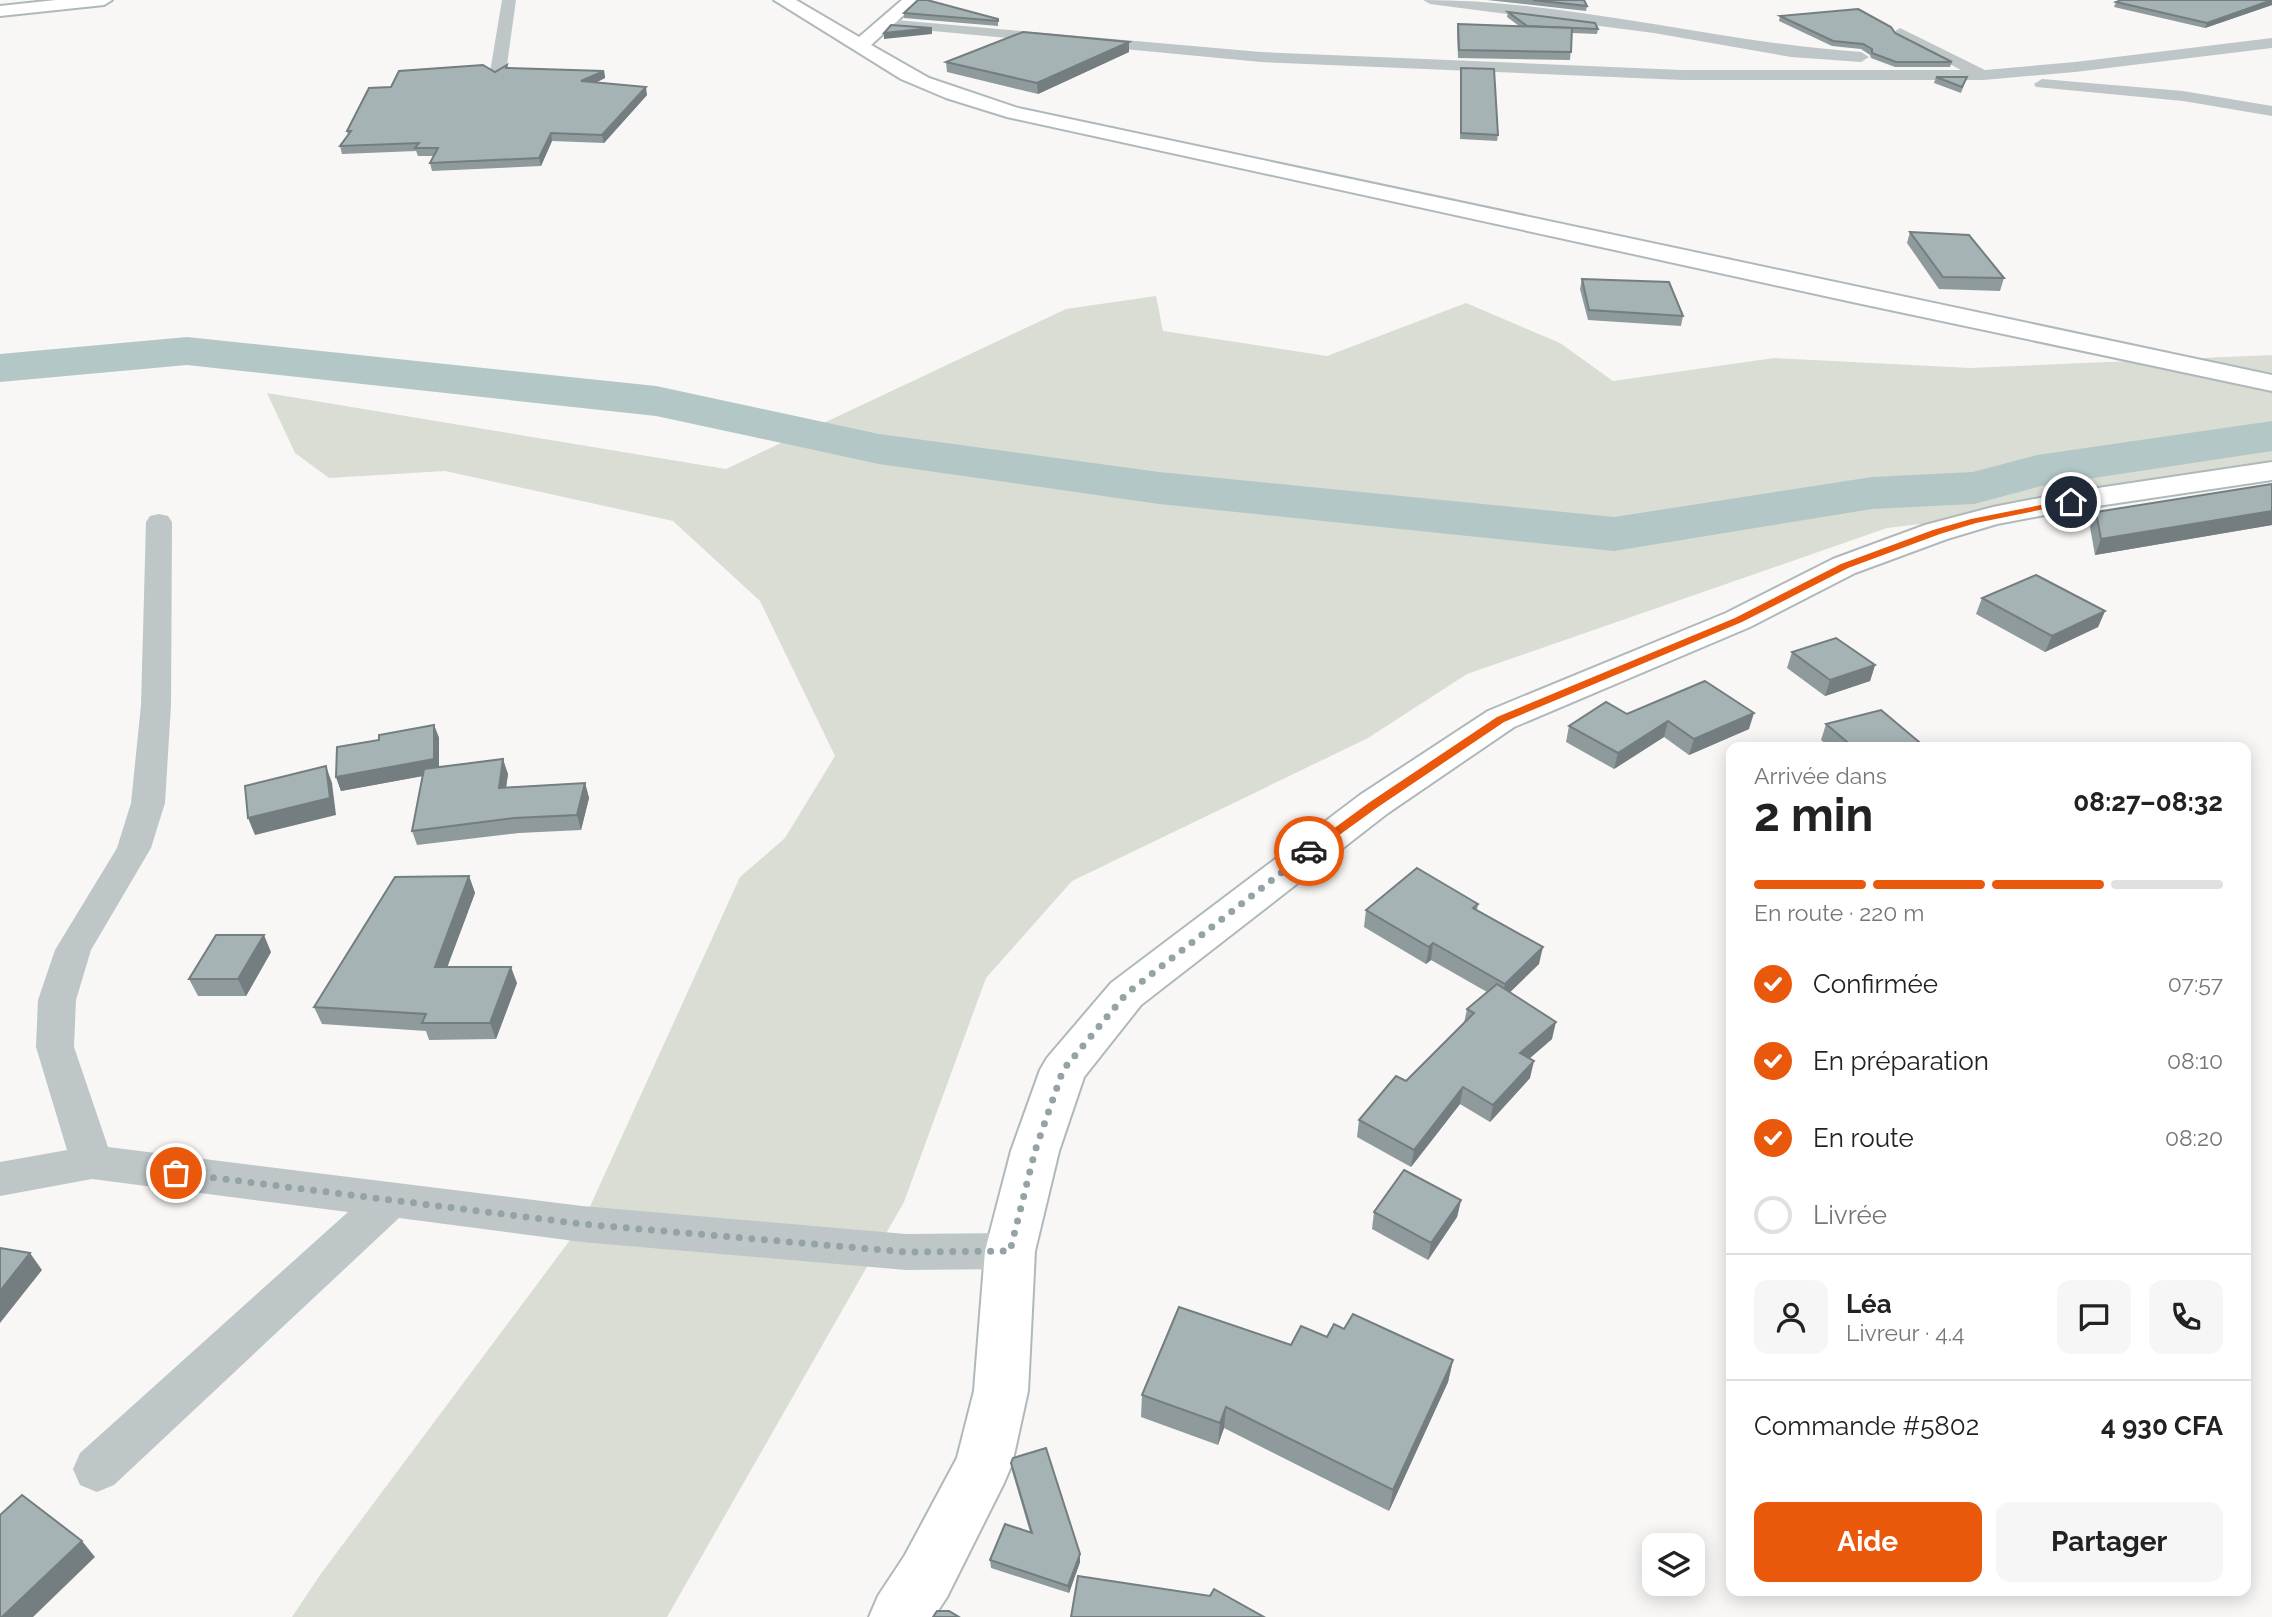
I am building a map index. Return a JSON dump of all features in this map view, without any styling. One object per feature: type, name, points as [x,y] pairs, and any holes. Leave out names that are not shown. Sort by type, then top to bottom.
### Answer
[{"type":"main road","points":[[0,11],[104,0]]},
{"type":"main road","points":[[782,0],[810,14],[894,68],[922,81],[1014,113],[2272,383]]},
{"type":"main road","points":[[860,46],[912,0]]},
{"type":"main road","points":[[899,1617],[926,1576],[984,1464],[1001,1391],[1010,1251],[1035,1151],[1063,1070],[1126,994],[1305,854],[1501,719],[1738,620],[1844,566],[1936,532],[1993,516],[2045,506],[2272,471]]},
{"type":"street","points":[[498,72],[509,0]]},
{"type":"street","points":[[1430,0],[1654,28],[1791,52],[1879,59],[2088,89],[2183,96],[2272,111]]},
{"type":"street","points":[[885,23],[1189,52],[1550,71],[1709,76],[1983,75],[2075,67],[2272,43]]},
{"type":"street","points":[[1900,33],[1983,75]]},
{"type":"street","points":[[92,1162],[55,1047],[57,1000],[73,950],[134,848],[148,803],[156,705],[159,522]]},
{"type":"street","points":[[0,1179],[92,1162],[582,1224],[906,1252],[1010,1251]]},
{"type":"street","points":[[97,1469],[390,1200]]},
{"type":"shaded area","points":[[1156,296],[1163,331],[1327,356],[1466,303],[1560,343],[1613,381],[1774,358],[1970,368],[2272,355],[2272,482],[1887,528],[1467,674],[1368,738],[1072,881],[986,978],[904,1202],[667,1617],[292,1617],[320,1575],[582,1224],[740,877],[785,838],[835,756],[760,601],[673,521],[445,471],[329,478],[295,453],[267,393],[726,469],[1066,309]]},
{"type":"building","points":[[918,0],[927,0],[998,21],[904,13]]},
{"type":"building","points":[[1533,0],[1584,0],[1587,6]]},
{"type":"building","points":[[2272,0],[2207,23],[2116,2]]},
{"type":"building","points":[[1858,9],[1891,27],[1895,33],[1952,62],[1896,62],[1872,53],[1872,49],[1863,44],[1833,41],[1780,16]]},
{"type":"building","points":[[1508,12],[1595,23],[1598,29],[1527,26]]},
{"type":"building","points":[[1458,24],[1572,28],[1571,52],[1459,50]]},
{"type":"building","points":[[891,25],[932,28],[884,33]]},
{"type":"building","points":[[1023,32],[1129,42],[1037,83],[946,62]]},
{"type":"building","points":[[483,65],[495,72],[507,65],[506,68],[604,71],[581,81],[646,87],[602,135],[551,133],[539,158],[430,163],[438,148],[415,148],[419,143],[340,146],[351,131],[347,131],[369,88],[391,87],[399,71]]},
{"type":"building","points":[[1461,68],[1494,69],[1498,135],[1461,133]]},
{"type":"building","points":[[1936,77],[1967,77],[1962,87]]},
{"type":"building","points":[[1910,232],[1969,235],[2004,278],[1943,277]]},
{"type":"building","points":[[1582,279],[1669,282],[1683,316],[1589,310]]},
{"type":"building","points":[[2272,484],[2272,511],[2101,539],[2096,512]]},
{"type":"building","points":[[2036,575],[2105,611],[2052,636],[1982,598]]},
{"type":"building","points":[[1836,638],[1875,665],[1830,680],[1792,652]]},
{"type":"building","points":[[1705,681],[1754,713],[1694,739],[1668,721],[1618,753],[1569,726],[1606,702],[1627,714]]},
{"type":"building","points":[[1881,710],[1919,742],[1847,742],[1826,724]]},
{"type":"building","points":[[434,725],[434,759],[336,777],[337,747],[379,740],[379,735]]},
{"type":"building","points":[[503,759],[499,788],[585,783],[577,815],[514,818],[412,831],[424,769]]},
{"type":"building","points":[[326,766],[330,798],[248,818],[245,786]]},
{"type":"building","points":[[1417,868],[1478,904],[1473,908],[1543,947],[1505,984],[1433,943],[1429,947],[1366,910]]},
{"type":"building","points":[[469,876],[435,967],[511,967],[490,1023],[422,1023],[426,1014],[314,1007],[395,877]]},
{"type":"building","points":[[216,935],[264,935],[238,979],[189,979]]},
{"type":"building","points":[[1497,984],[1556,1022],[1520,1053],[1534,1061],[1493,1105],[1463,1087],[1414,1150],[1359,1120],[1396,1076],[1406,1081],[1474,1013],[1467,1009]]},
{"type":"building","points":[[1404,1170],[1461,1200],[1431,1243],[1374,1212]]},
{"type":"building","points":[[0,1248],[30,1253],[0,1291]]},
{"type":"building","points":[[1179,1307],[1291,1345],[1301,1326],[1327,1337],[1334,1324],[1344,1329],[1353,1314],[1453,1360],[1393,1490],[1226,1407],[1220,1423],[1142,1395]]},
{"type":"building","points":[[1046,1448],[1080,1554],[1068,1586],[990,1560],[1005,1524],[1032,1533],[1011,1463],[1013,1458]]},
{"type":"building","points":[[22,1495],[82,1541],[0,1617],[0,1515]]},
{"type":"building","points":[[1078,1576],[1210,1596],[1214,1589],[1264,1617],[1071,1617]]},
{"type":"building","points":[[937,1611],[949,1611],[959,1617],[933,1617]]},
{"type":"waterway","points":[[0,368],[187,351],[656,401],[879,449],[1159,488],[1614,534],[1872,493],[1974,488],[2037,471],[2272,436]]},
{"type":"way so far","points":[[176,1173],[582,1224],[906,1252],[1010,1251],[1035,1151],[1063,1070],[1126,994],[1309,851]]},
{"type":"route","points":[[1309,851],[1501,719],[1738,620],[1844,566],[1974,521],[2071,502]]}]
